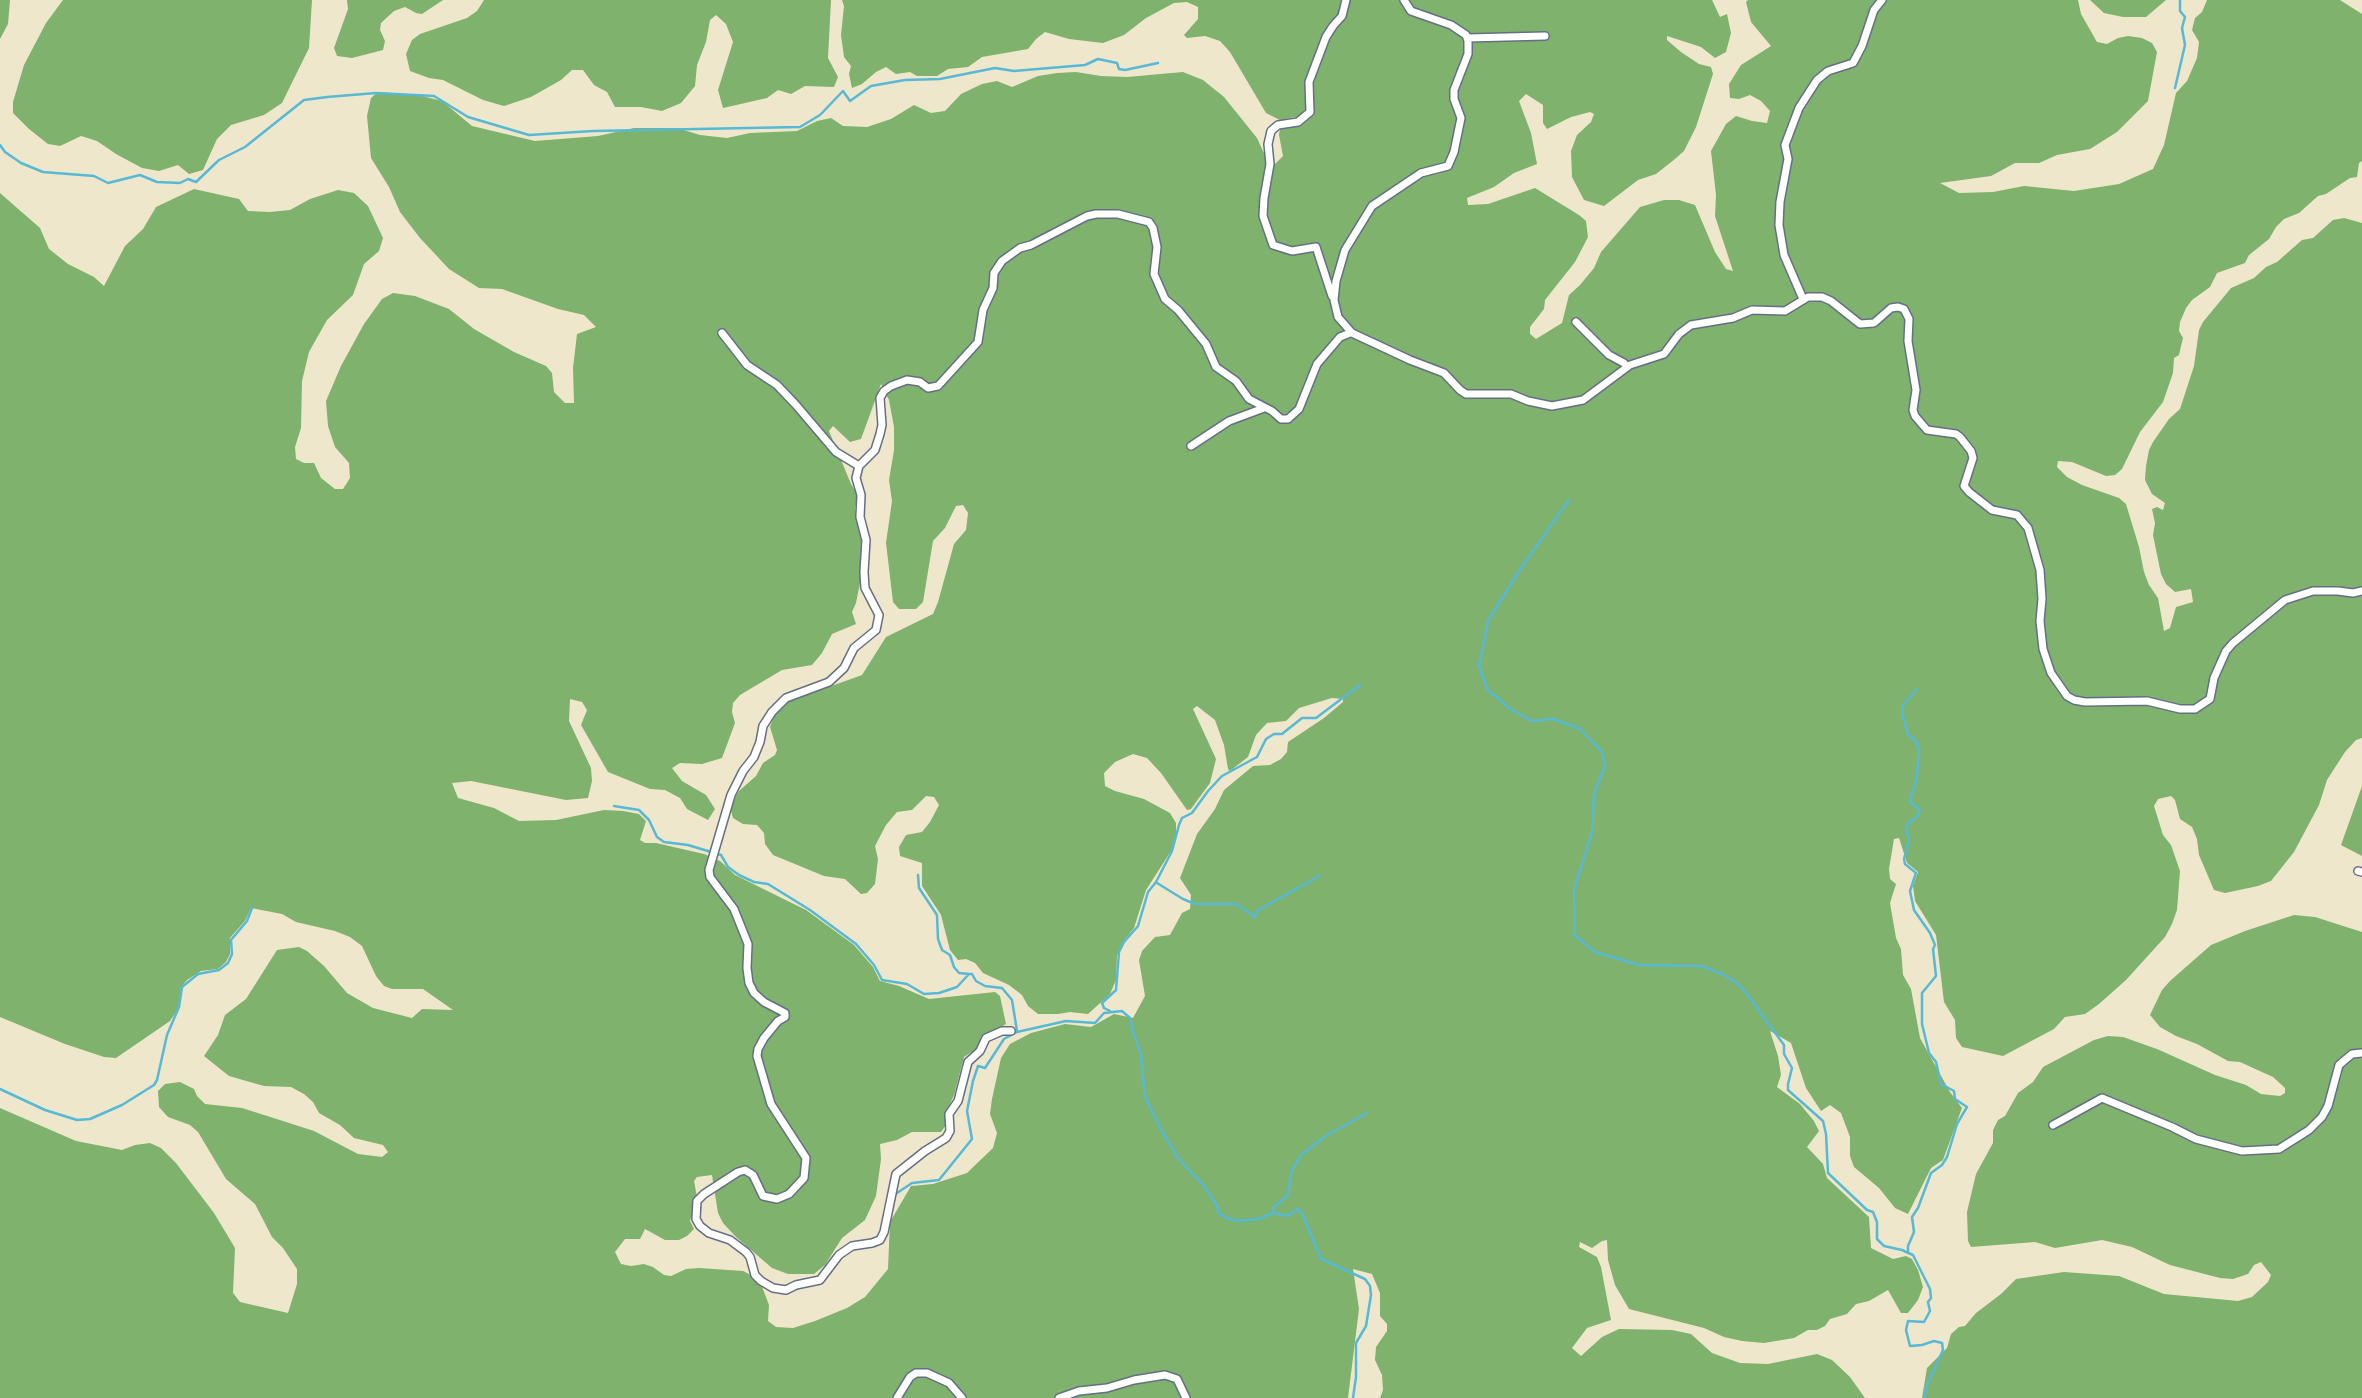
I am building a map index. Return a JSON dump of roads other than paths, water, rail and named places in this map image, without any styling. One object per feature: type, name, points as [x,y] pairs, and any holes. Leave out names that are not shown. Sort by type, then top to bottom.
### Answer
[{"type":"street","points":[[1346,0],[1342,16],[1326,37],[1309,82],[1310,112],[1297,122],[1278,125],[1271,131],[1263,216],[1273,245],[1292,251],[1316,247],[1338,317],[1350,332],[1444,373],[1466,394],[1511,394],[1540,405],[1565,405],[1583,400],[1628,367],[1664,354],[1679,334],[1691,325],[1732,318],[1760,309],[1785,311],[1803,299],[1815,297],[1831,301],[1860,324],[1874,323],[1891,308],[1904,309],[1907,313],[1908,341],[1916,390],[1913,410],[1915,416],[1927,430],[1956,434],[1960,437],[1973,458],[1964,486],[1992,510],[2017,515],[2028,528],[2040,570],[2043,649],[2051,673],[2067,696],[2085,702],[2147,701],[2180,709],[2195,709],[2210,699],[2220,662],[2226,651],[2285,600],[2313,592],[2362,591]]},
{"type":"street","points":[[1334,300],[1343,257],[1368,210],[1421,173],[1442,169],[1451,160],[1461,118],[1454,99],[1454,90],[1468,54],[1467,38],[1451,24],[1411,11],[1404,0]]},
{"type":"street","points":[[1803,299],[1784,255],[1779,225],[1780,202],[1788,159],[1785,145],[1798,108],[1817,80],[1828,71],[1853,63],[1862,46],[1874,10],[1882,0]]},
{"type":"street","points":[[1467,38],[1545,36]]},
{"type":"street","points":[[1011,1031],[1002,1031],[986,1038],[980,1051],[968,1062],[958,1101],[950,1114],[950,1131],[946,1138],[896,1174],[880,1240],[852,1246],[839,1255],[821,1280],[786,1290],[772,1288],[755,1275],[746,1252],[730,1240],[709,1233],[700,1226],[696,1219],[697,1201],[738,1172],[745,1170],[753,1175],[763,1196],[777,1199],[789,1194],[804,1178],[806,1158],[771,1104],[757,1056],[764,1038],[778,1021],[785,1017],[785,1013],[754,993],[749,983],[747,968],[748,944],[734,909],[710,877],[709,870],[731,795],[743,771],[754,757],[761,742],[763,726],[772,712],[786,698],[829,682],[844,668],[854,648],[876,631],[879,615],[865,588],[866,540],[859,511],[861,495],[856,478],[859,466],[875,450],[882,425],[880,406],[884,391],[908,380],[920,382],[928,388],[938,386],[975,348],[980,336],[983,310],[993,288],[997,267],[1002,261],[1020,248],[1096,214],[1118,214],[1149,222],[1157,247],[1154,274],[1160,290],[1206,344],[1216,367],[1236,381],[1250,400],[1272,411],[1281,419],[1292,416],[1298,409],[1317,364],[1340,337],[1350,332]]},
{"type":"street","points":[[1576,322],[1609,355],[1628,367]]},
{"type":"street","points":[[722,333],[747,365],[777,385],[836,452],[859,466]]},
{"type":"street","points":[[1191,446],[1229,421],[1265,408]]},
{"type":"street","points":[[2053,1125],[2102,1098],[2196,1139],[2242,1151],[2280,1149],[2309,1130],[2322,1117],[2328,1106],[2339,1065],[2352,1054],[2362,1053]]},
{"type":"street","points":[[897,1398],[904,1384],[916,1373],[927,1373],[949,1383],[962,1398]]},
{"type":"street","points":[[1059,1398],[1079,1391],[1107,1388],[1165,1375],[1177,1379],[1186,1398]]},
{"type":"waterway","points":[[2175,88],[2185,45],[2182,28],[2185,17],[2180,11],[2180,0]]},
{"type":"waterway","points":[[0,145],[21,163],[43,172],[94,176],[108,183],[140,175],[157,182],[180,183],[188,179],[196,182],[219,160],[245,147],[304,100],[327,97],[376,93],[434,96],[468,117],[529,135],[593,131],[800,127],[820,115],[843,91],[850,101],[871,86],[905,80],[940,79],[995,68],[1014,71],[1085,65],[1098,59],[1117,63],[1119,69],[1125,70],[1158,63]]},
{"type":"waterway","points":[[1569,500],[1488,621],[1479,666],[1487,689],[1510,709],[1532,721],[1553,719],[1580,729],[1602,752],[1605,765],[1594,795],[1592,833],[1574,889],[1575,936],[1595,952],[1639,965],[1701,966],[1737,983],[1747,994],[1784,1045],[1784,1054],[1792,1068],[1788,1090],[1823,1121],[1828,1173],[1867,1210],[1873,1212],[1877,1222],[1877,1239],[1884,1246],[1913,1255],[1930,1289],[1930,1311],[1924,1322],[1908,1321],[1906,1330],[1910,1346],[1934,1341],[1942,1343],[1943,1350],[1924,1398]]},
{"type":"waterway","points":[[1110,1011],[1104,1008],[1102,1003],[1116,990],[1119,952],[1138,926],[1148,892],[1172,851],[1182,818],[1192,813],[1222,776],[1257,757],[1266,739],[1274,734],[1282,734],[1302,718],[1316,718],[1360,685]]},
{"type":"waterway","points":[[1908,1253],[1914,1232],[1912,1217],[1931,1173],[1942,1165],[1947,1157],[1957,1124],[1967,1107],[1955,1099],[1954,1091],[1941,1084],[1922,1024],[1922,993],[1936,976],[1933,949],[1935,945],[1914,910],[1910,891],[1916,873],[1905,864],[1904,859],[1909,840],[1906,828],[1920,810],[1910,802],[1917,776],[1919,750],[1916,741],[1908,735],[1902,713],[1903,705],[1917,689]]},
{"type":"waterway","points":[[614,806],[639,810],[649,820],[657,837],[664,842],[688,845],[721,855],[728,867],[739,875],[754,882],[768,884],[810,910],[856,944],[874,965],[882,980],[907,984],[924,994],[939,993],[957,987],[972,974],[976,981],[985,986],[1002,988],[1012,1000],[1017,1031]]},
{"type":"waterway","points":[[918,875],[919,888],[937,915],[938,939],[942,950],[950,955],[959,973],[969,974]]},
{"type":"waterway","points":[[1157,883],[1195,904],[1236,904],[1255,917],[1257,911],[1319,876]]},
{"type":"waterway","points":[[0,1089],[45,1110],[77,1120],[90,1119],[122,1105],[154,1085],[167,1035],[179,1007],[182,987],[198,974],[219,970],[228,963],[232,954],[231,940],[247,921],[252,908]]},
{"type":"waterway","points":[[894,1195],[912,1183],[939,1180],[972,1139],[967,1111],[973,1081],[978,1066],[985,1068],[1004,1039],[1017,1032],[1066,1021],[1095,1023],[1104,1013],[1122,1011],[1130,1018],[1141,1054],[1145,1097],[1178,1158],[1203,1185],[1217,1205],[1218,1212],[1226,1218],[1238,1221],[1258,1219],[1273,1213],[1288,1216],[1297,1209],[1302,1213],[1321,1259],[1365,1279],[1370,1286],[1366,1326],[1356,1343],[1353,1398]]},
{"type":"waterway","points":[[1273,1213],[1273,1208],[1288,1195],[1291,1173],[1300,1156],[1324,1137],[1367,1113]]}]
